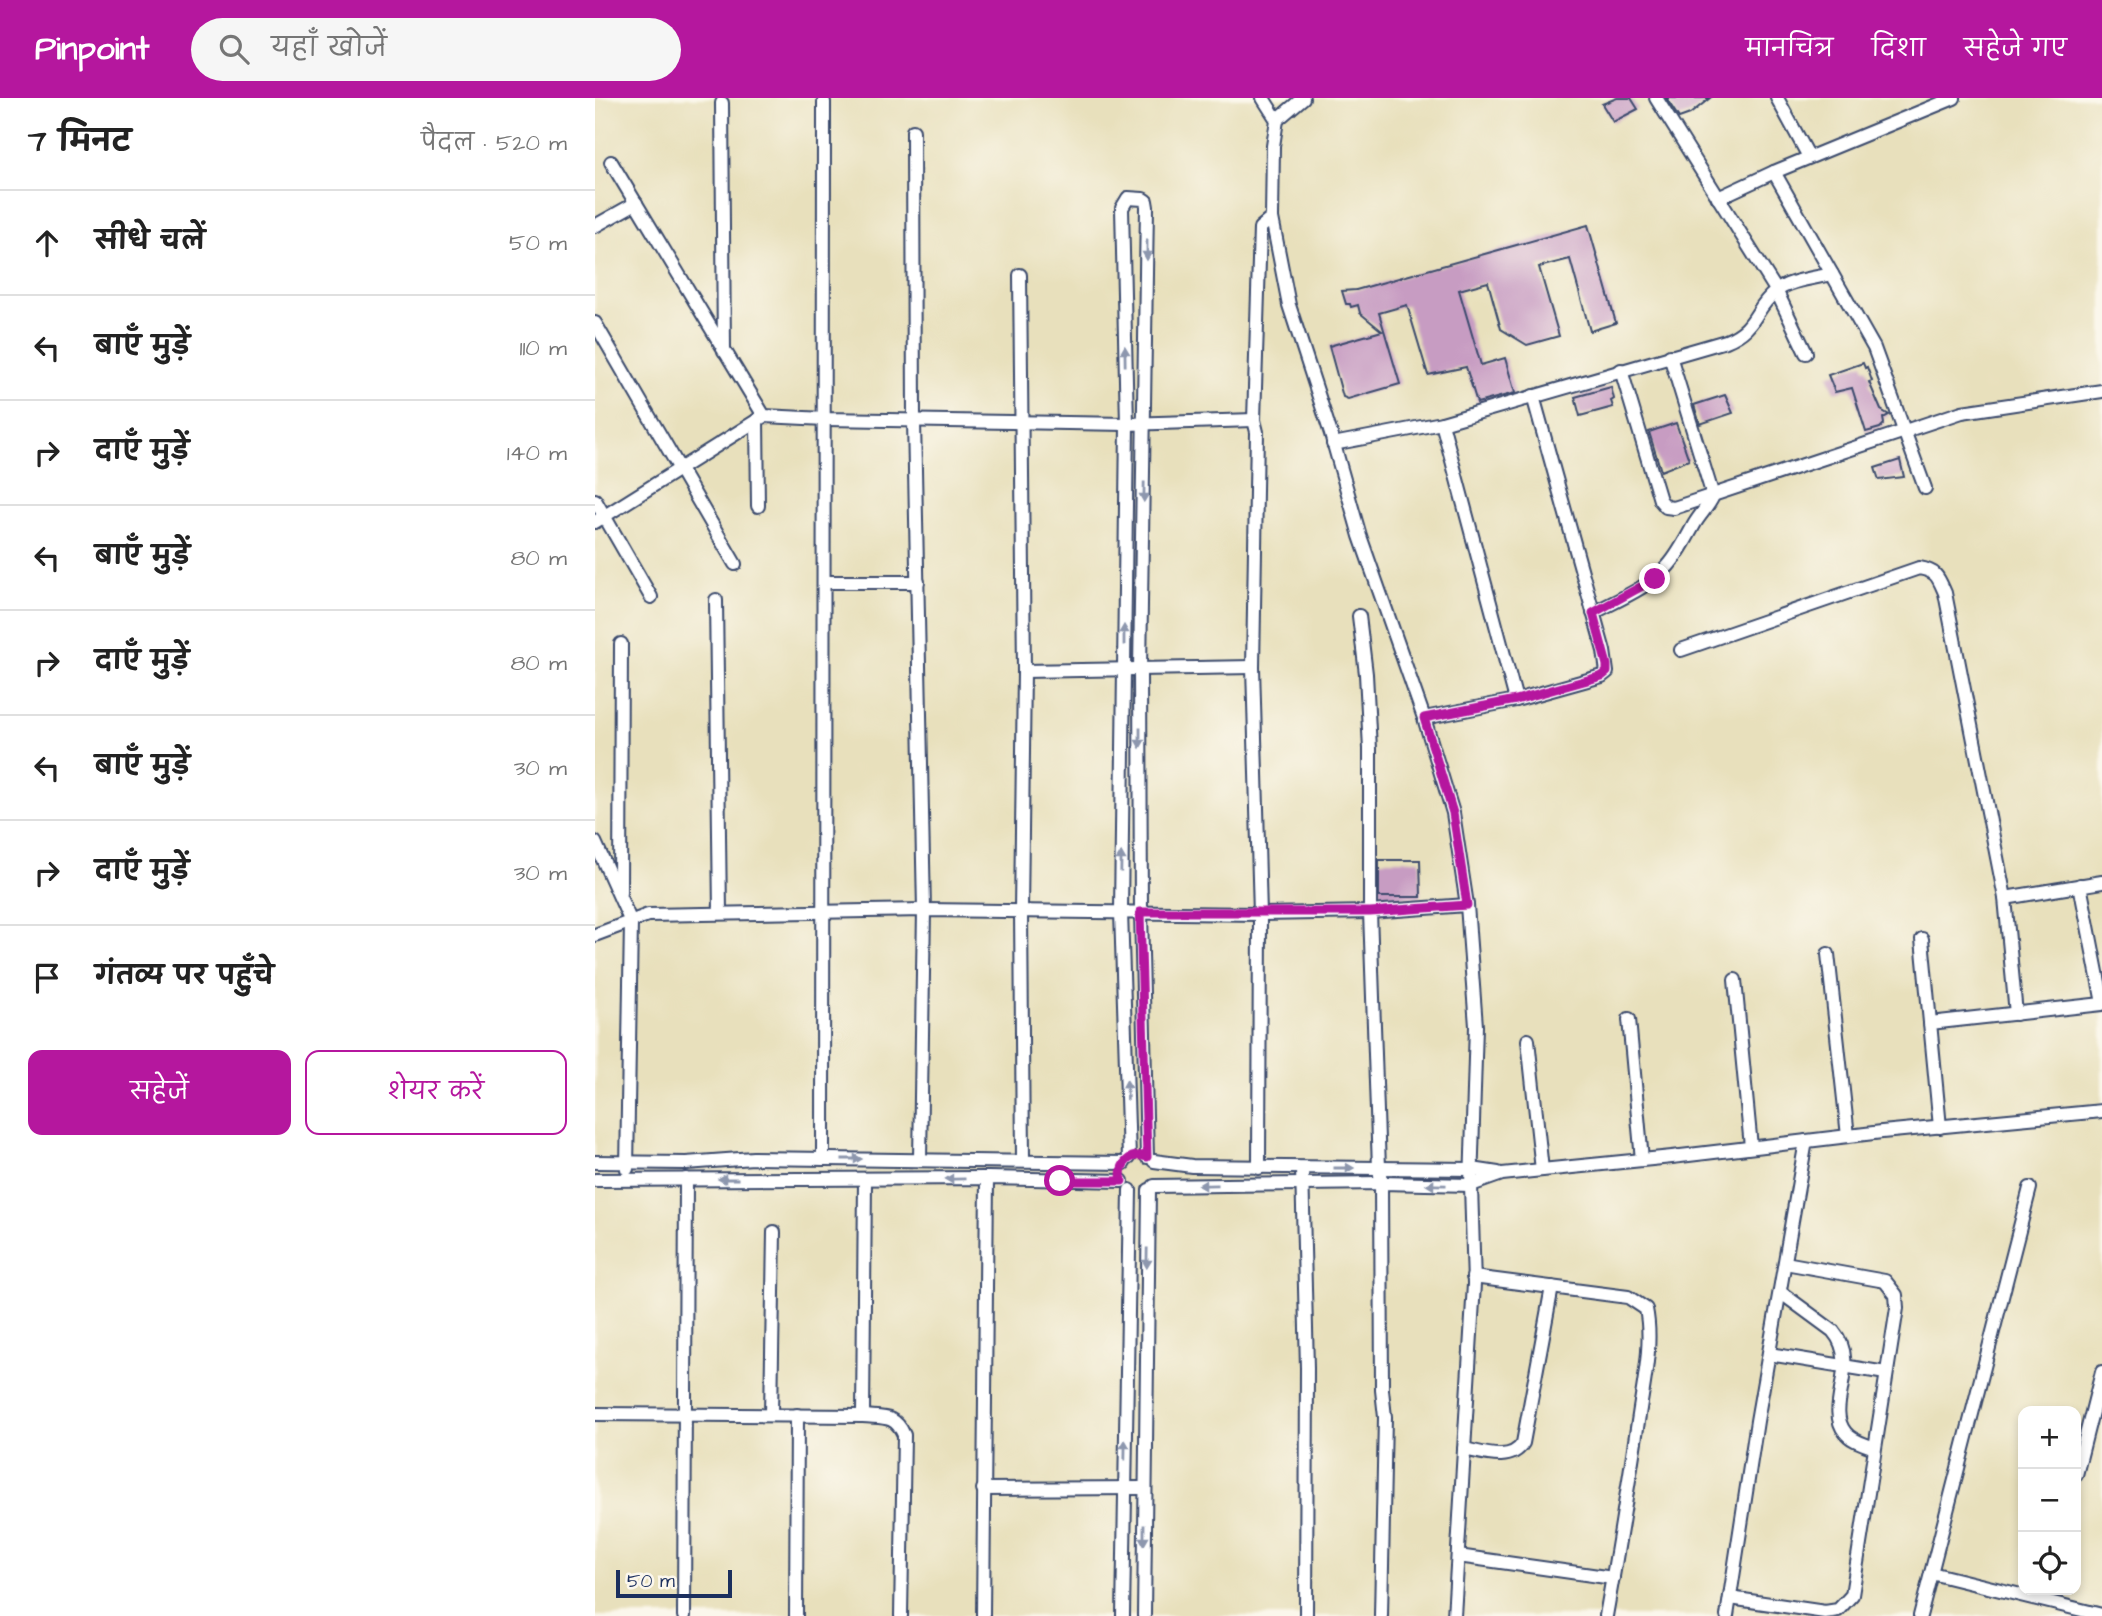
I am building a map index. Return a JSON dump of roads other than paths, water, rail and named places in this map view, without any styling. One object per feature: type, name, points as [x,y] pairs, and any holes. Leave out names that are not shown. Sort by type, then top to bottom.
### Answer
[{"type":"street","points":[[1263,98],[1276,120],[1272,218],[1289,305],[1360,536],[1424,718],[1453,813],[1467,905],[1475,1026],[1471,1185],[1473,1277],[1454,1616]]},
{"type":"street","points":[[1276,120],[1303,98]]},
{"type":"street","points":[[1657,98],[1776,290],[1806,353]]},
{"type":"street","points":[[1777,98],[1809,157]]},
{"type":"street","points":[[1718,198],[1809,157],[1954,98]]},
{"type":"street","points":[[823,1159],[824,102]]},
{"type":"street","points":[[722,103],[724,351]]},
{"type":"street","points":[[913,131],[914,421],[924,910],[921,1159]]},
{"type":"street","points":[[611,162],[724,351],[760,418],[758,506]]},
{"type":"street","points":[[1774,172],[1874,348],[1925,488]]},
{"type":"street","points":[[1123,1616],[1126,1186],[1121,1168],[1127,1160],[1121,912],[1127,424],[1122,208],[1128,198],[1146,201],[1147,207],[1146,424],[1140,670],[1140,912],[1150,1159],[1158,1172],[1151,1188],[1144,1616]]},
{"type":"street","points":[[595,226],[636,203]]},
{"type":"street","points":[[1259,1168],[1260,914],[1253,667],[1257,432],[1254,420],[1260,228],[1272,218]]},
{"type":"street","points":[[1333,444],[1442,423],[1737,337],[1747,330],[1776,290],[1785,285],[1832,274]]},
{"type":"street","points":[[1020,275],[1024,671],[1021,911],[1023,1160]]},
{"type":"street","points":[[595,323],[735,565]]},
{"type":"street","points":[[1593,613],[1655,579],[1668,566],[1698,519],[1707,510],[1713,496],[1670,356]]},
{"type":"street","points":[[1621,370],[1660,500],[1666,508],[1713,496],[1962,412],[2102,391]]},
{"type":"street","points":[[1424,718],[1516,700],[1602,676],[1607,672],[1533,396]]},
{"type":"street","points":[[600,520],[760,418],[1127,424],[1254,420]]},
{"type":"street","points":[[1442,423],[1516,700]]},
{"type":"street","points":[[595,500],[600,520],[651,597]]},
{"type":"street","points":[[1681,650],[1919,568],[1930,570],[1938,577],[1945,593],[2005,898],[2016,1014]]},
{"type":"street","points":[[825,582],[918,582]]},
{"type":"street","points":[[716,600],[720,914]]},
{"type":"street","points":[[1359,616],[1366,674],[1370,749],[1370,912],[1381,1183],[1382,1390],[1385,1417],[1381,1616]]},
{"type":"street","points":[[620,897],[621,644]]},
{"type":"street","points":[[1024,671],[1253,667]]},
{"type":"street","points":[[595,842],[631,922],[627,1179]]},
{"type":"street","points":[[2005,898],[2102,883]]},
{"type":"street","points":[[2081,885],[2102,998]]},
{"type":"street","points":[[595,935],[647,915],[924,910],[1260,914],[1370,912],[1467,905]]},
{"type":"street","points":[[1921,939],[1940,1127]]},
{"type":"street","points":[[1828,954],[1847,1136]]},
{"type":"street","points":[[1735,980],[1751,1147]]},
{"type":"street","points":[[1930,1023],[2102,1004]]},
{"type":"street","points":[[1629,1019],[1642,1160]]},
{"type":"street","points":[[1528,1040],[1542,1170]]},
{"type":"street","points":[[595,1180],[988,1178],[1126,1186],[1143,1192],[1151,1188],[1303,1184],[1471,1185],[1502,1174],[2102,1111]]},
{"type":"street","points":[[1727,1616],[1806,1141]]},
{"type":"street","points":[[595,1162],[686,1163],[753,1158],[1127,1160],[1139,1155],[1192,1166],[1472,1169],[1502,1174]]},
{"type":"street","points":[[1302,1168],[1307,1368],[1306,1616]]},
{"type":"street","points":[[983,1616],[988,1178]]},
{"type":"street","points":[[684,1616],[686,1179]]},
{"type":"street","points":[[863,1416],[865,1180]]},
{"type":"street","points":[[1920,1616],[2030,1188]]},
{"type":"street","points":[[771,1415],[774,1232]]},
{"type":"street","points":[[1730,1598],[1825,1612],[1838,1610],[1852,1595],[1897,1308],[1896,1295],[1885,1280],[1786,1263]]},
{"type":"street","points":[[1473,1277],[1627,1297],[1646,1309],[1647,1362],[1606,1616]]},
{"type":"street","points":[[1464,1449],[1509,1455],[1518,1451],[1523,1443],[1552,1287]]},
{"type":"street","points":[[1780,1292],[1833,1331],[1843,1347],[1846,1365],[1838,1410],[1839,1423],[1851,1438],[1874,1448]]},
{"type":"street","points":[[1769,1354],[1886,1373]]},
{"type":"street","points":[[2078,1469],[2102,1372]]},
{"type":"street","points":[[595,1414],[863,1416],[892,1419],[899,1424],[904,1435],[901,1616]]},
{"type":"street","points":[[796,1616],[797,1415]]},
{"type":"street","points":[[983,1489],[1144,1488]]},
{"type":"street","points":[[1458,1556],[1613,1578]]},
{"type":"street","points":[[1931,1573],[2018,1590]]},
{"type":"street","points":[[2045,1595],[2102,1615]]}]
